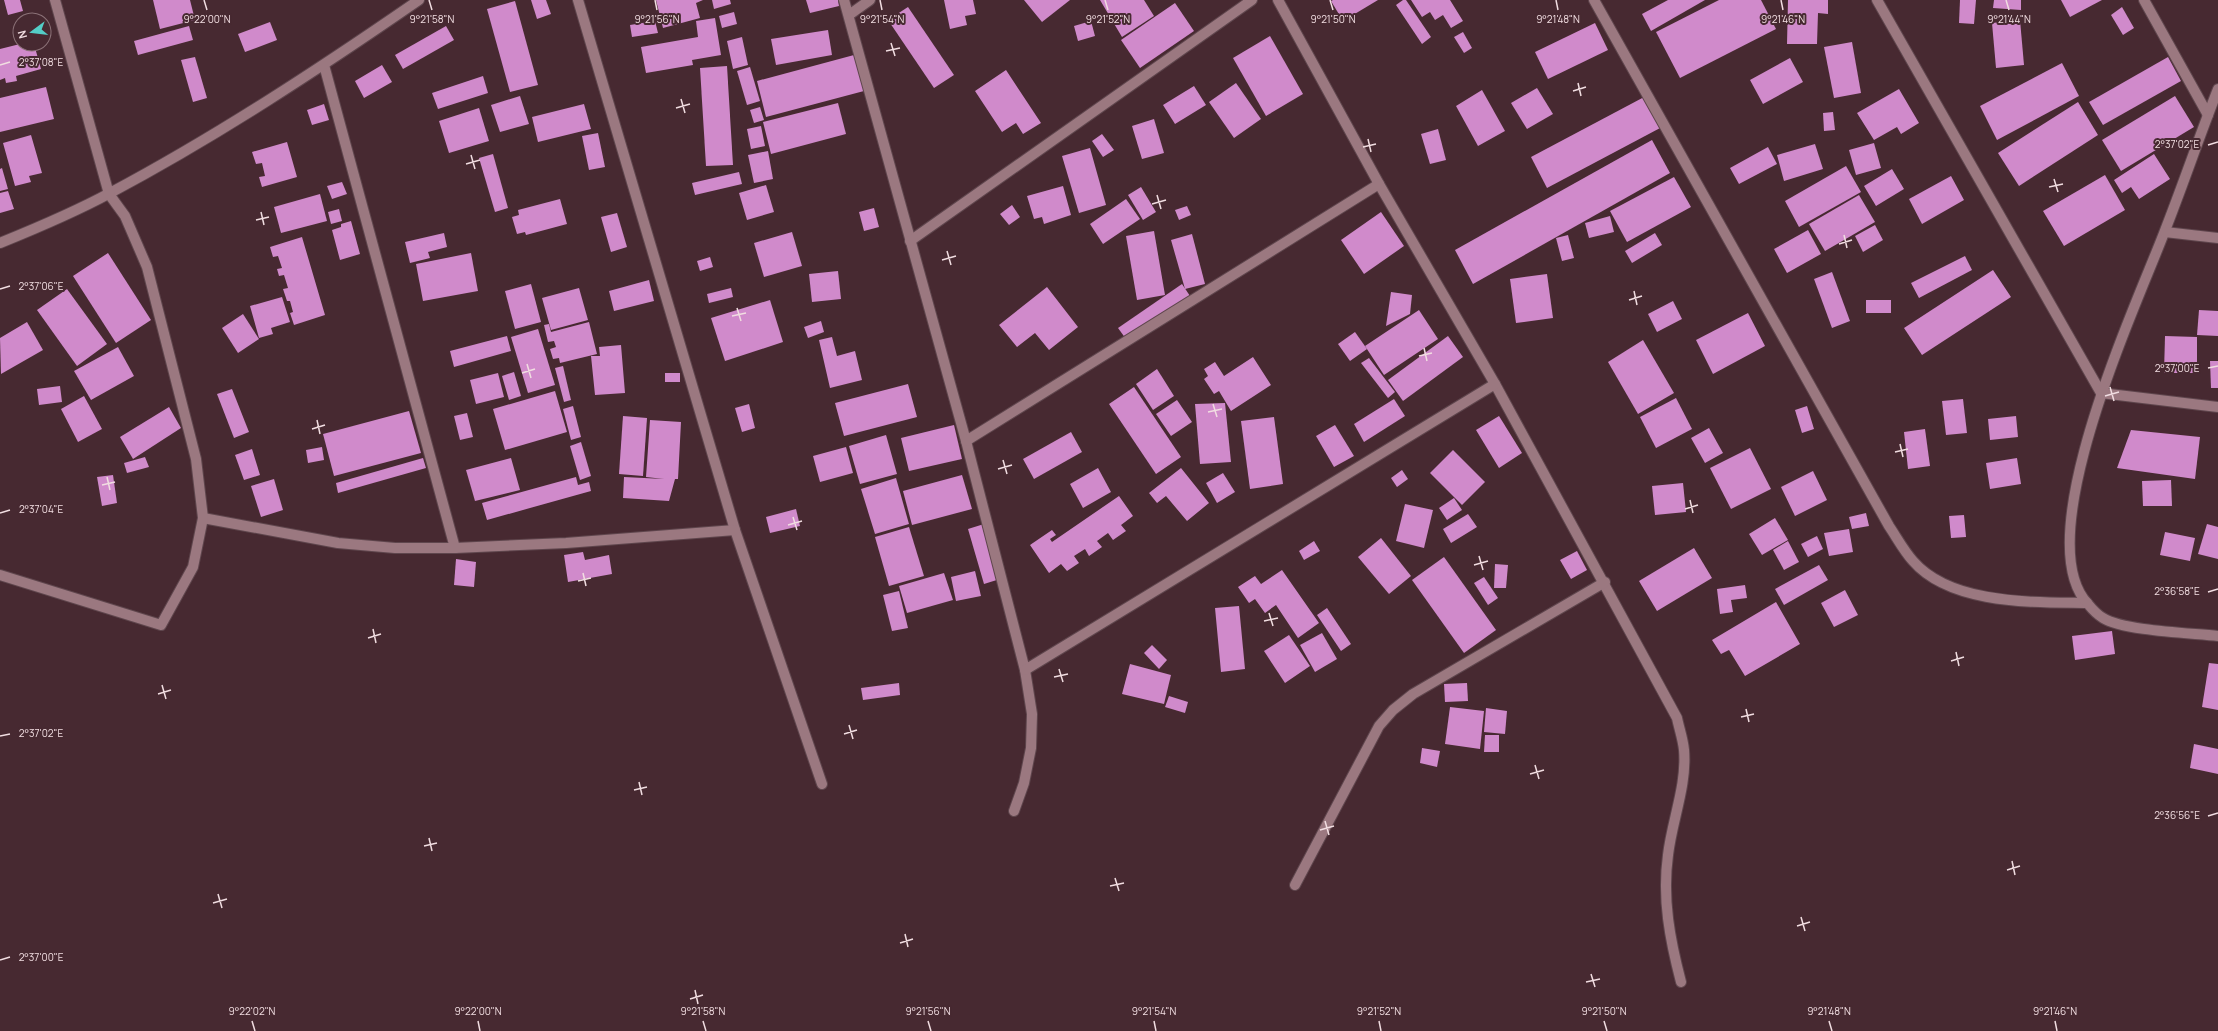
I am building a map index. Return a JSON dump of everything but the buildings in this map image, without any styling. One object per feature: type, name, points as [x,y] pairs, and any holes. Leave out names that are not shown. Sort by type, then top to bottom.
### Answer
[{"type":"street","points":[[0,575],[161,625],[192,567],[203,518],[196,459],[147,267],[125,216],[109,194],[55,0]]},
{"type":"street","points":[[0,243],[109,194],[216,132],[324,65],[419,0]]},
{"type":"street","points":[[578,0],[736,530],[822,784]]},
{"type":"street","points":[[844,0],[966,441],[1025,670],[1032,714],[1031,748],[1024,783],[1014,811]]},
{"type":"street","points":[[849,15],[870,0]]},
{"type":"street","points":[[910,241],[1252,0]]},
{"type":"street","points":[[1278,0],[1379,184],[1495,384],[1605,582],[1677,718],[1684,750],[1684,775],[1668,855],[1665,894],[1669,934],[1681,982]]},
{"type":"street","points":[[1594,0],[1833,422],[1889,526],[1914,562],[1942,583],[1980,597],[2033,602],[2087,603]]},
{"type":"street","points":[[1877,0],[2102,393]]},
{"type":"street","points":[[2144,0],[2208,115]]},
{"type":"street","points":[[324,65],[455,548]]},
{"type":"street","points":[[2218,89],[2165,232],[2102,393],[2076,482],[2070,523],[2070,557],[2076,583],[2087,603],[2103,618],[2121,625],[2218,636]]},
{"type":"street","points":[[966,441],[1379,184]]},
{"type":"street","points":[[2165,232],[2218,238]]},
{"type":"street","points":[[1025,670],[1495,384]]},
{"type":"street","points":[[2102,393],[2218,407]]},
{"type":"street","points":[[203,518],[338,543],[395,548],[455,548],[566,543],[736,530]]},
{"type":"street","points":[[1295,885],[1379,726],[1393,710],[1413,694],[1605,582]]}]
